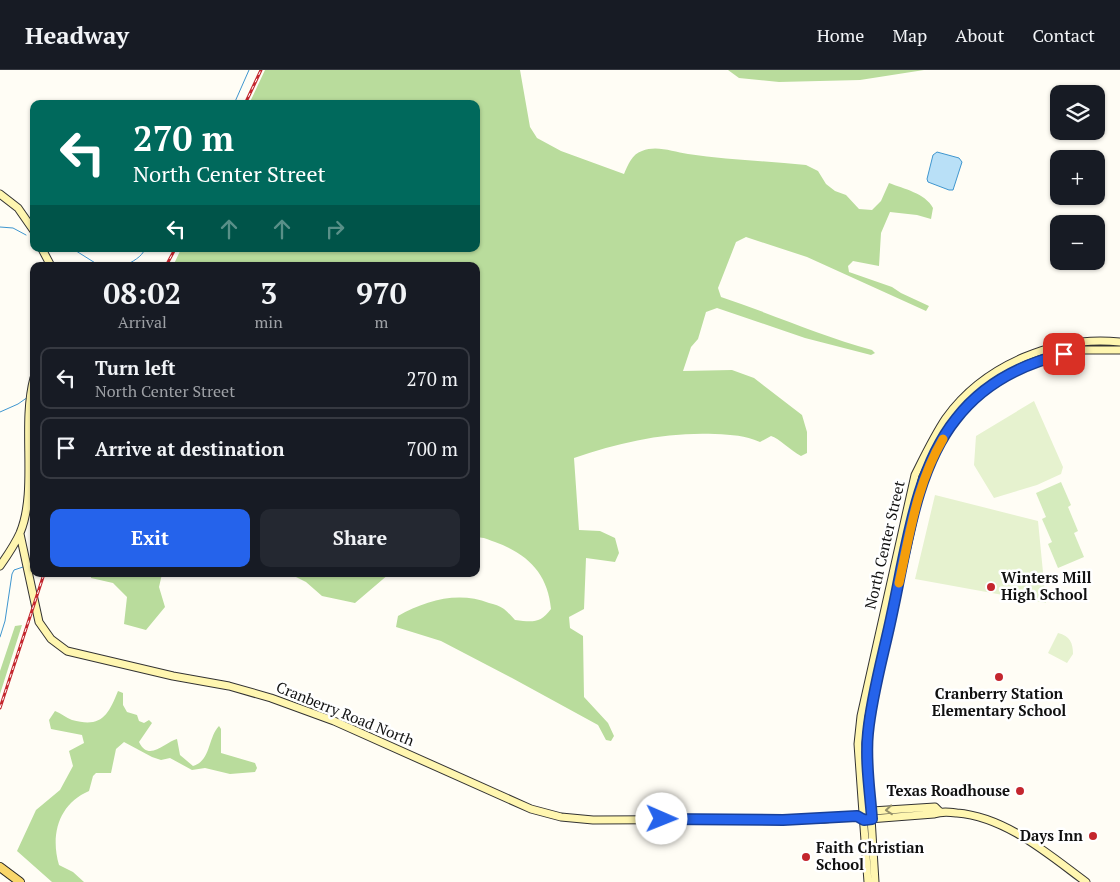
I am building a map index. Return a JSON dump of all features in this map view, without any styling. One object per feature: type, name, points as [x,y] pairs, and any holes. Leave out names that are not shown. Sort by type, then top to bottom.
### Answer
[{"type":"main road","points":[[0,867],[20,882]]},
{"type":"street","points":[[0,194],[18,208],[30,225]]},
{"type":"street","name":"North Center Street","points":[[875,882],[858,744],[861,716],[915,475],[931,443],[955,406],[988,376],[1025,357],[1047,349],[1080,342],[1120,342]]},
{"type":"street","name":"North Center Street","points":[[868,882],[866,816],[870,714],[920,488],[935,452],[957,417],[978,395],[1018,369],[1064,354],[1084,350],[1120,350]]},
{"type":"street","points":[[0,566],[20,534],[28,490],[28,411],[30,400]]},
{"type":"street","name":"Cranberry Road North","points":[[20,534],[36,614],[44,630],[58,645],[78,654],[173,676],[228,686],[301,709],[547,814],[593,820],[783,820],[866,816],[935,807],[940,812],[969,814],[991,820],[1037,847],[1086,882]]},
{"type":"green space","points":[[265,70],[520,70],[530,127],[537,138],[561,151],[624,174],[631,160],[639,152],[648,149],[717,158],[806,165],[818,171],[826,184],[835,191],[846,195],[859,209],[872,210],[881,201],[889,183],[920,195],[933,208],[931,219],[917,215],[890,212],[881,233],[879,266],[853,261],[848,266],[849,272],[892,287],[929,306],[926,311],[807,257],[746,237],[736,242],[718,288],[721,297],[872,350],[875,353],[871,355],[805,338],[717,308],[706,312],[698,339],[691,347],[683,371],[732,370],[754,378],[802,415],[807,432],[807,453],[801,456],[771,436],[760,442],[738,436],[697,434],[643,439],[574,458],[579,530],[600,531],[615,538],[619,553],[615,562],[586,558],[584,609],[569,617],[570,628],[583,636],[584,697],[608,723],[614,736],[611,741],[606,740],[598,725],[512,678],[441,641],[396,627],[398,616],[409,610],[443,599],[478,599],[501,607],[515,620],[521,621],[539,620],[551,609],[546,585],[541,576],[526,559],[507,547],[486,538],[480,538],[480,262],[175,262],[180,252],[480,252],[480,100],[251,100]]},
{"type":"green space","points":[[728,70],[924,70],[860,80],[779,82],[739,78]]},
{"type":"green space","points":[[1034,401],[1063,467],[1061,474],[1037,485],[994,498],[974,465],[976,436]]},
{"type":"green space","points":[[1061,482],[1071,505],[1068,507],[1078,531],[1074,533],[1084,557],[1058,568],[1048,544],[1052,542],[1042,519],[1046,517],[1036,493]]},
{"type":"green space","points":[[935,495],[1038,521],[1046,603],[915,579]]},
{"type":"green space","points":[[161,577],[159,587],[165,607],[146,630],[124,624],[127,597],[113,583],[91,578]]},
{"type":"green space","points":[[296,577],[385,577],[355,603],[322,596],[306,582]]},
{"type":"green space","points":[[22,625],[0,694],[0,671],[15,626]]},
{"type":"green space","points":[[1058,633],[1068,638],[1072,646],[1073,654],[1067,663],[1048,653]]},
{"type":"green space","points":[[118,691],[123,693],[123,705],[127,712],[137,715],[139,721],[144,723],[149,720],[152,723],[139,742],[148,751],[158,749],[177,739],[180,755],[193,766],[203,759],[219,726],[221,729],[221,753],[255,763],[257,768],[255,772],[230,774],[205,768],[192,770],[170,758],[161,760],[152,757],[124,742],[116,749],[111,773],[96,773],[93,776],[89,791],[70,804],[59,821],[56,853],[59,865],[73,872],[84,882],[52,882],[17,851],[36,810],[60,790],[73,766],[69,751],[84,743],[82,735],[51,729],[49,720],[55,711],[72,720],[82,722],[97,721],[107,713]]},
{"type":"water","points":[[937,152],[959,158],[962,162],[953,190],[928,182],[927,179],[933,155]]},
{"type":"waterway","points":[[236,100],[249,70]]},
{"type":"waterway","points":[[0,227],[13,228],[26,235]]},
{"type":"waterway","points":[[78,252],[94,262]]},
{"type":"waterway","points":[[131,262],[144,252]]},
{"type":"waterway","points":[[0,412],[28,397]]},
{"type":"waterway","points":[[0,637],[5,621],[12,574],[14,570],[23,567]]},
{"type":"railway","points":[[247,100],[261,70]]},
{"type":"railway","points":[[168,262],[173,252]]},
{"type":"railway","points":[[0,708],[43,577]]},
{"type":"slow traffic","points":[[899,583],[920,488],[935,452],[943,439]]},
{"type":"place","name":"Winters Mill High School","points":[[991,587]]},
{"type":"place","name":"Cranberry Station Elementary School","points":[[999,677]]},
{"type":"place","name":"Texas Roadhouse","points":[[1020,791]]},
{"type":"place","name":"Days Inn","points":[[1093,836]]},
{"type":"place","name":"Faith Christian School","points":[[806,857]]},
{"type":"route","points":[[662,819],[783,820],[857,816],[864,820],[872,819],[867,753],[870,714],[920,488],[935,452],[949,427],[978,395],[1018,369],[1034,362],[1064,354]]}]
